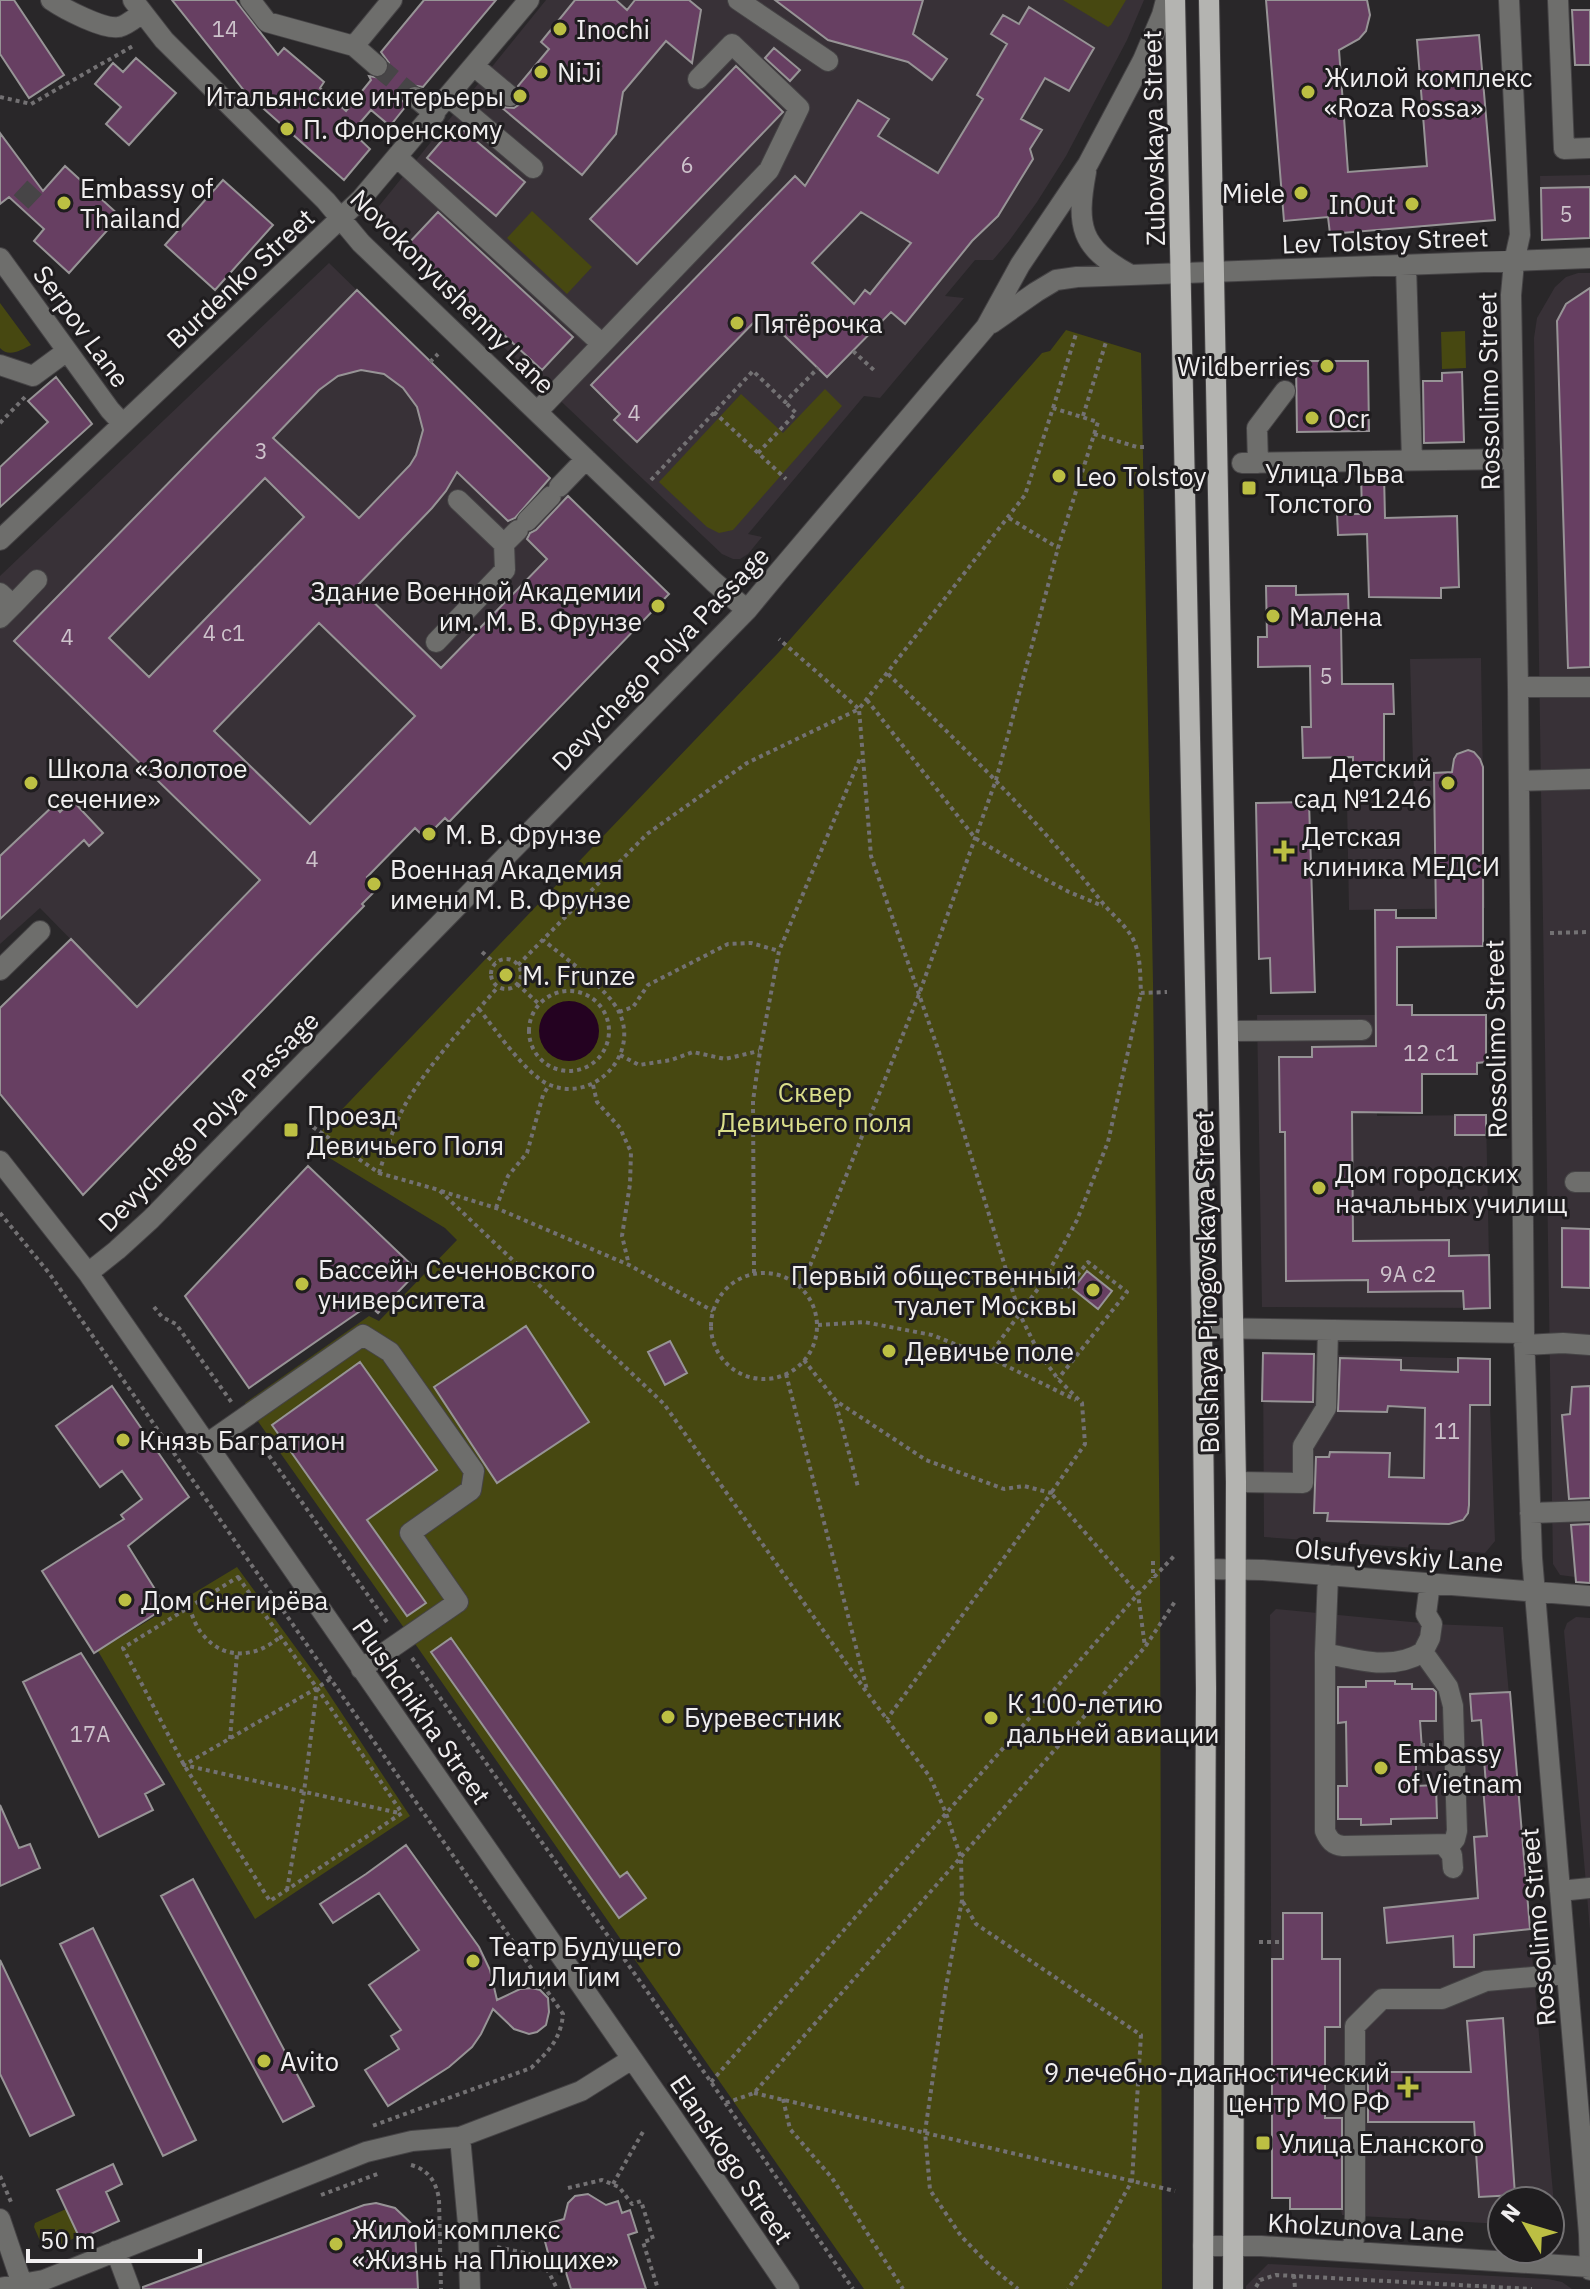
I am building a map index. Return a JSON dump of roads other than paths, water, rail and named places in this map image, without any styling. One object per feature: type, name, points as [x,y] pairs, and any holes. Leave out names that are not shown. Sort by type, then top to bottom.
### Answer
[{"type":"main road","name":"Zubovskaya Street","points":[[1175,0],[1181,274]]},
{"type":"main road","points":[[1209,0],[1216,273]]},
{"type":"main road","name":"Bolshaya Pirogovskaya Street","points":[[1216,273],[1236,1482],[1233,2289]]},
{"type":"main road","name":"Bolshaya Pirogovskaya Street","points":[[1181,274],[1205,1569],[1203,2289]]},
{"type":"street","points":[[51,0],[64,9],[110,27],[122,27],[138,6]]},
{"type":"street","points":[[250,0],[267,22],[354,46],[377,66]]},
{"type":"street","points":[[354,46],[392,0]]},
{"type":"street","name":"Burdenko Street","points":[[4,528],[123,424],[341,219],[398,158],[529,0]]},
{"type":"street","points":[[738,0],[828,61]]},
{"type":"street","name":"Devychego Polya Passage","points":[[88,1273],[151,1219],[747,610],[986,327],[1020,265],[1088,164],[1143,60],[1166,0]]},
{"type":"street","name":"Rossolimo Street","points":[[1509,0],[1520,235],[1511,295],[1524,1339],[1530,1513],[1567,1974],[1583,2079],[1590,2268]]},
{"type":"street","points":[[1558,0],[1564,149],[1590,148]]},
{"type":"street","name":"Novokonyushenny Lane","points":[[138,6],[164,40],[326,201],[361,243],[714,582],[747,610]]},
{"type":"street","points":[[537,412],[769,170],[799,108],[732,44],[698,79]]},
{"type":"street","points":[[474,66],[510,96]]},
{"type":"street","points":[[415,97],[435,114]]},
{"type":"street","points":[[449,97],[533,168]]},
{"type":"street","points":[[398,158],[602,344]]},
{"type":"street","points":[[1088,164],[1082,193],[1082,220],[1086,237],[1097,253],[1110,264],[1131,275]]},
{"type":"street","name":"Serpov Lane","points":[[0,258],[123,424]]},
{"type":"street","name":"Lev Tolstoy Street","points":[[986,327],[1056,280],[1077,277],[1590,258]]},
{"type":"street","points":[[1406,265],[1412,460]]},
{"type":"street","points":[[0,365],[33,376],[67,351]]},
{"type":"street","points":[[1285,391],[1257,428],[1250,463],[1514,459]]},
{"type":"street","points":[[436,642],[505,570],[516,532],[586,459]]},
{"type":"street","points":[[458,500],[516,532]]},
{"type":"street","points":[[4,605],[37,580]]},
{"type":"street","points":[[1518,687],[1590,687]]},
{"type":"street","points":[[1519,781],[1590,779]]},
{"type":"street","points":[[0,970],[40,931]]},
{"type":"street","points":[[1228,1031],[1362,1030]]},
{"type":"street","name":"Plushchikha Street","points":[[0,1161],[88,1273],[632,2059]]},
{"type":"street","points":[[1202,1328],[1328,1330],[1590,1345]]},
{"type":"street","points":[[1236,1482],[1303,1483],[1303,1446],[1326,1408],[1328,1330]]},
{"type":"street","points":[[205,1445],[363,1335],[390,1352],[474,1471],[471,1490],[410,1533],[458,1602],[361,1669]]},
{"type":"street","points":[[1530,1513],[1590,1511]]},
{"type":"street","name":"Olsufyevskiy Lane","points":[[1205,1569],[1328,1575],[1590,1596]]},
{"type":"street","points":[[1328,1575],[1325,1831],[1335,1845],[1444,1845],[1451,1844],[1455,1839],[1453,1706],[1448,1687],[1423,1652]]},
{"type":"street","points":[[1325,1653],[1373,1663],[1399,1662],[1423,1652],[1432,1624],[1426,1614],[1430,1583]]},
{"type":"street","points":[[1444,1845],[1452,1855],[1453,1868]]},
{"type":"street","points":[[1560,1891],[1590,1888]]},
{"type":"street","points":[[1353,2252],[1355,2026],[1382,1999],[1442,1999],[1486,1981],[1567,1974]]},
{"type":"street","points":[[0,2288],[44,2280],[366,2152],[412,2141],[460,2137],[581,2091],[632,2059]]},
{"type":"street","name":"Elanskogo Street","points":[[632,2059],[789,2289]]},
{"type":"street","points":[[460,2137],[470,2289]]},
{"type":"street","points":[[0,2219],[22,2284]]},
{"type":"street","name":"Kholzunova Lane","points":[[1203,2246],[1353,2252],[1590,2268]]},
{"type":"street","points":[[116,2251],[130,2289]]},
{"type":"tunnel","points":[[377,66],[415,97]]},
{"type":"tunnel","points":[[21,202],[35,187]]},
{"type":"place","name":"Inochi","points":[[560,29]]},
{"type":"place","name":"NiJi","points":[[541,72]]},
{"type":"place","name":"Жилой комплекс «Roza Rossa»","points":[[1308,92]]},
{"type":"place","name":"Итальянские интерьеры","points":[[520,96]]},
{"type":"place","name":"П. Флоренскому","points":[[287,129]]},
{"type":"place","name":"Miele","points":[[1301,193]]},
{"type":"place","name":"Embassy of Thailand","points":[[64,203]]},
{"type":"place","name":"InOut","points":[[1412,204]]},
{"type":"place","name":"Пятёрочка","points":[[737,323]]},
{"type":"place","name":"Wildberries","points":[[1327,366]]},
{"type":"place","name":"Ocr","points":[[1312,418]]},
{"type":"place","name":"Leo Tolstoy","points":[[1059,476]]},
{"type":"place","name":"Улица Льва Толстого","points":[[1249,488]]},
{"type":"place","name":"Здание Военной Академии им. М. В. Фрунзе","points":[[658,606]]},
{"type":"place","name":"Малена","points":[[1273,616]]},
{"type":"place","name":"Школа «Золотое сечение»","points":[[31,783]]},
{"type":"place","name":"Детский сад №1246","points":[[1448,783]]},
{"type":"place","name":"М. В. Фрунзе","points":[[429,834]]},
{"type":"place","name":"Детская клиника МЕДСИ","points":[[1284,851]]},
{"type":"place","name":"Военная Академия имени М. В. Фрунзе","points":[[374,884]]},
{"type":"place","name":"M. Frunze","points":[[506,975]]},
{"type":"place","name":"Проезд Девичьего Поля","points":[[291,1130]]},
{"type":"place","name":"Дом городских начальных училищ","points":[[1319,1188]]},
{"type":"place","name":"Бассейн Сеченовского университета","points":[[302,1284]]},
{"type":"place","name":"Первый общественный туалет Москвы","points":[[1093,1290]]},
{"type":"place","name":"Девичье поле","points":[[889,1351]]},
{"type":"place","name":"Князь Багратион","points":[[123,1440]]},
{"type":"place","name":"Дом Снегирёва","points":[[125,1600]]},
{"type":"place","name":"Буревестник","points":[[668,1717]]},
{"type":"place","name":"К 100-летию дальней авиации","points":[[991,1718]]},
{"type":"place","name":"Embassy of Vietnam","points":[[1381,1768]]},
{"type":"place","name":"Театр Будущего Лилии Тим","points":[[473,1961]]},
{"type":"place","name":"Avito","points":[[264,2061]]},
{"type":"place","name":"9 лечебно-диагностический центр МО РФ","points":[[1408,2087]]},
{"type":"place","name":"Улица Еланского","points":[[1263,2143]]},
{"type":"place","name":"Жилой комплекс «Жизнь на Плющихе»","points":[[336,2244]]},
{"type":"park label","name":"Сквер Девичьего поля","points":[[815,1107]]}]
